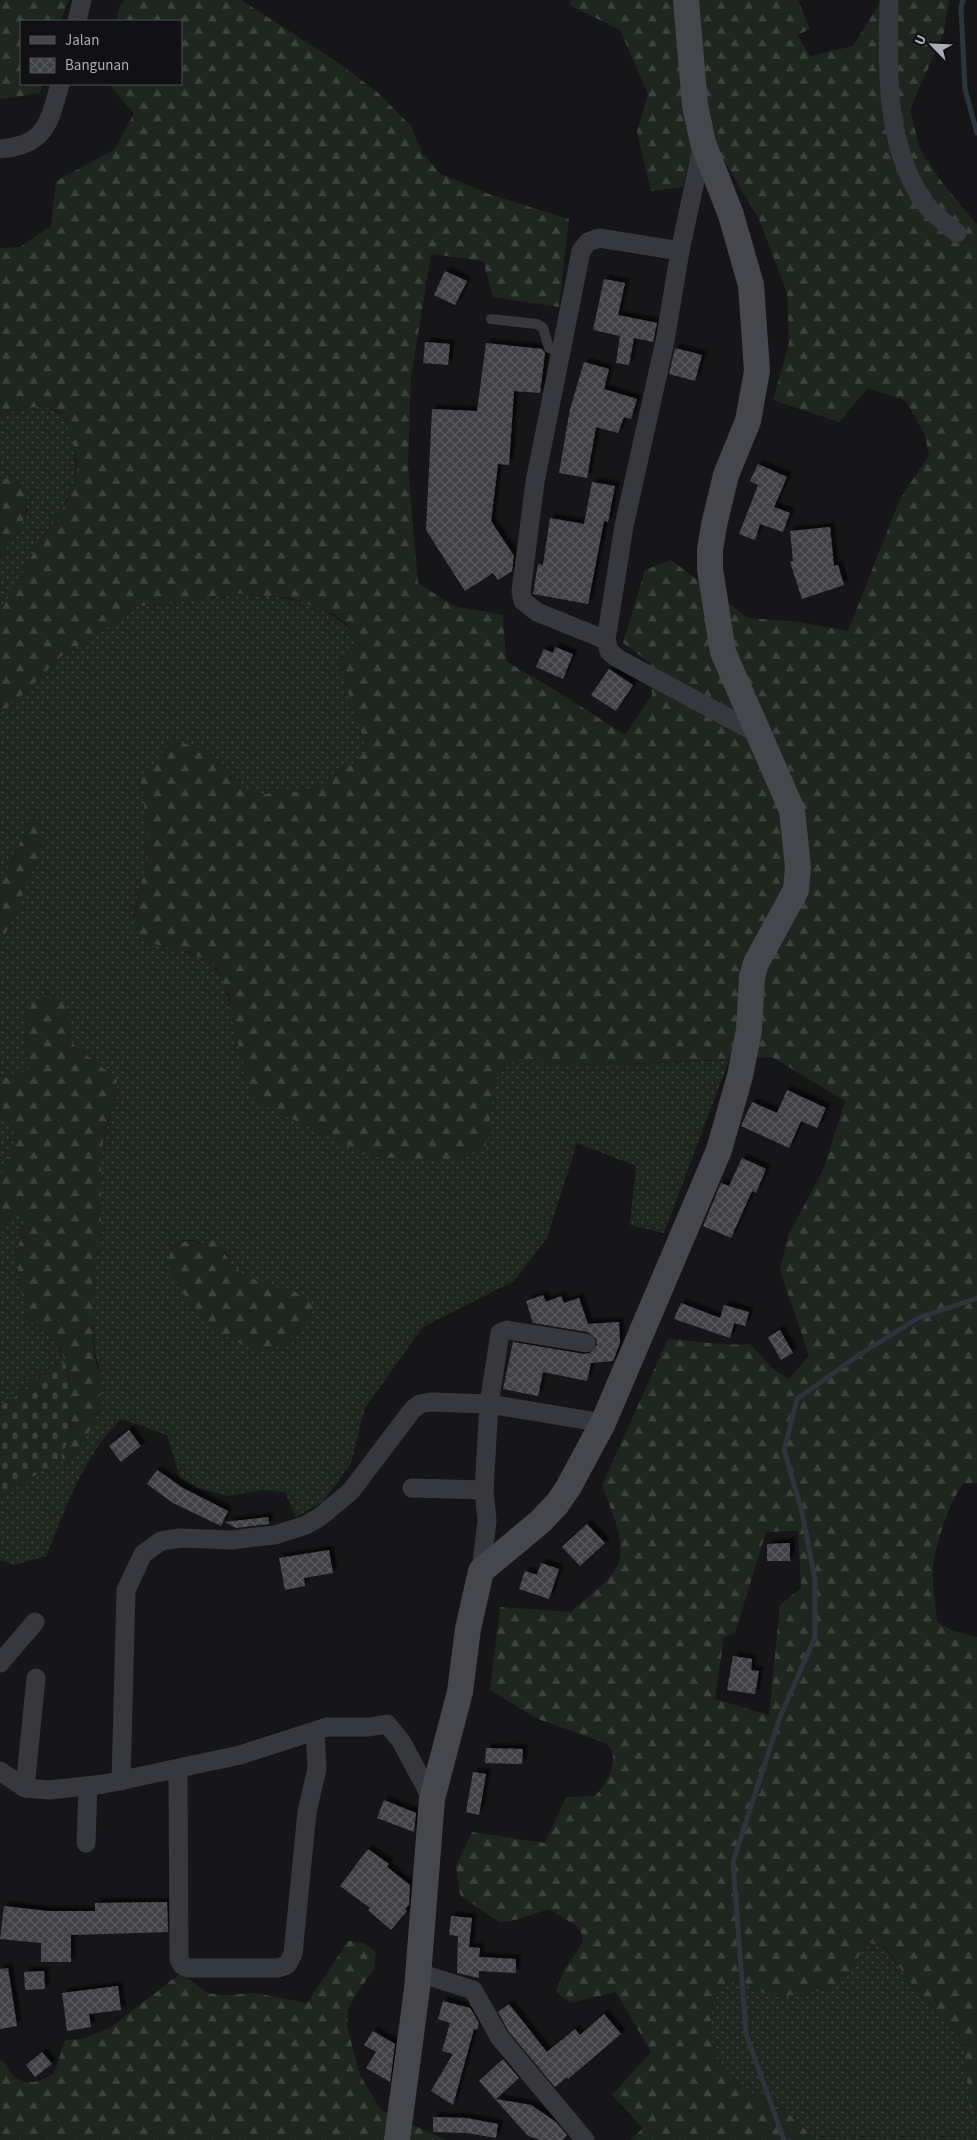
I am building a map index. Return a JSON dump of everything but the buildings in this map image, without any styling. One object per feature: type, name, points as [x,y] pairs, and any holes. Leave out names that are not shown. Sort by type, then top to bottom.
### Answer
[{"type":"street","points":[[77,20],[82,0]]},
{"type":"street","points":[[481,1572],[541,1522],[557,1504],[568,1488],[603,1423],[719,1150],[740,1076],[749,1030],[752,977],[756,963],[796,890],[798,867],[792,810],[723,652],[710,569],[710,550],[714,525],[726,475],[748,421],[757,371],[751,285],[731,215],[703,143],[695,106],[686,0]]},
{"type":"street","points":[[889,0],[888,88],[897,145],[922,199],[957,233]]},
{"type":"street","points":[[0,149],[12,148],[39,135],[49,123],[60,85]]},
{"type":"street","points":[[703,143],[680,251],[665,341],[624,526],[606,640],[609,651],[617,658],[760,735]]},
{"type":"street","points":[[606,640],[536,612],[523,601],[521,592],[535,482],[581,251],[588,242],[599,238],[680,251]]},
{"type":"street","points":[[397,2140],[418,1973],[432,1799],[460,1692],[468,1629],[481,1572],[487,1521],[484,1490],[489,1404],[500,1333],[507,1330],[586,1343]]},
{"type":"street","points":[[121,1781],[126,1590],[143,1554],[152,1546],[162,1541],[180,1538],[232,1540],[275,1535],[306,1525],[320,1517],[351,1491],[413,1409],[420,1404],[431,1402],[489,1404],[603,1423]]},
{"type":"street","points":[[412,1488],[484,1490]]},
{"type":"street","points":[[0,1663],[35,1622]]},
{"type":"street","points":[[25,1788],[36,1678]]},
{"type":"street","points":[[0,1771],[25,1788],[49,1790],[88,1786],[178,1770],[240,1755],[327,1727],[369,1727],[387,1724],[401,1742],[432,1799]]},
{"type":"street","points":[[178,1770],[179,1959],[182,1965],[188,1968],[278,1968],[287,1965],[293,1954],[307,1812],[317,1769],[315,1732]]},
{"type":"street","points":[[86,1843],[88,1786]]},
{"type":"street","points":[[418,1973],[473,1990],[500,2038],[585,2140]]},
{"type":"lane","points":[[492,319],[536,324],[543,328],[546,345],[553,351],[562,353]]},
{"type":"green space","points":[[0,0],[69,0],[60,20],[20,20],[20,85],[42,85],[40,93],[0,98]]},
{"type":"green space","points":[[124,0],[241,0],[334,60],[376,91],[411,126],[423,154],[441,174],[489,194],[569,219],[559,307],[493,297],[483,261],[431,254],[411,378],[408,466],[418,583],[454,606],[503,615],[506,661],[625,735],[652,695],[650,663],[623,643],[645,570],[671,560],[748,618],[799,622],[848,631],[900,499],[929,455],[925,435],[906,401],[868,388],[839,422],[773,400],[789,343],[787,293],[759,219],[722,157],[689,159],[683,187],[651,191],[637,132],[648,94],[620,30],[569,5],[571,0],[798,0],[810,29],[797,35],[810,56],[853,46],[882,0],[949,0],[944,32],[910,109],[919,146],[926,159],[944,185],[977,224],[977,1483],[964,1483],[953,1501],[939,1537],[933,1577],[937,1622],[952,1630],[977,1637],[977,2113],[970,2107],[963,2043],[910,1982],[885,1947],[870,1943],[855,1960],[845,1980],[831,1989],[779,1997],[769,1996],[743,1982],[735,1981],[728,1982],[721,1987],[713,2001],[710,2037],[725,2072],[757,2097],[798,2120],[813,2140],[630,2140],[643,2128],[612,2095],[651,2052],[616,1992],[570,2003],[556,1992],[565,1968],[580,1947],[583,1939],[580,1930],[549,1909],[517,1919],[499,1922],[460,1895],[456,1866],[472,1832],[545,1843],[566,1797],[595,1796],[608,1777],[613,1762],[613,1755],[605,1743],[538,1719],[490,1690],[500,1607],[571,1612],[613,1573],[618,1563],[620,1541],[618,1529],[602,1485],[668,1339],[719,1344],[750,1344],[774,1370],[789,1379],[809,1356],[780,1270],[788,1236],[824,1168],[845,1101],[772,1057],[611,1065],[507,1062],[493,1084],[489,1135],[484,1149],[448,1162],[368,1156],[253,1100],[230,1013],[229,994],[217,969],[204,959],[189,952],[145,942],[133,933],[135,912],[147,850],[146,823],[140,778],[174,740],[202,749],[215,757],[248,790],[263,795],[279,790],[297,792],[314,789],[358,760],[366,747],[339,664],[352,653],[356,638],[347,625],[334,614],[291,598],[232,593],[168,604],[137,606],[84,643],[60,657],[29,689],[0,713],[0,613],[34,552],[68,500],[77,469],[76,454],[67,422],[57,410],[43,406],[15,410],[0,419],[0,248],[20,247],[51,226],[56,181],[114,150],[134,114],[110,85],[182,85],[182,20],[116,20],[120,6]],"holes":[[[798,1531],[801,1588],[780,1605],[769,1715],[715,1699],[724,1637],[735,1633],[766,1532]]]},
{"type":"green space","points":[[43,406],[59,413],[70,430],[75,455],[75,471],[72,486],[60,512],[34,552],[10,599],[0,613],[0,558],[28,510],[19,484],[0,477],[0,419],[15,410]]},
{"type":"green space","points":[[0,477],[19,484],[25,492],[27,501],[26,511],[17,532],[0,558]]},
{"type":"green space","points":[[232,593],[284,598],[316,607],[331,614],[344,624],[356,638],[353,651],[352,679],[356,707],[366,747],[358,760],[314,789],[297,792],[279,790],[263,795],[248,790],[215,757],[148,834],[145,867],[133,917],[145,942],[192,954],[215,968],[228,994],[230,1013],[484,1149],[489,1135],[493,1084],[507,1062],[611,1065],[729,1060],[664,1233],[630,1225],[636,1166],[577,1143],[547,1238],[514,1281],[423,1327],[365,1408],[351,1463],[323,1502],[296,1517],[285,1492],[262,1490],[228,1496],[198,1488],[180,1477],[167,1435],[121,1419],[107,1434],[86,1466],[46,1556],[14,1565],[0,1560],[0,1498],[61,1455],[64,1464],[99,1368],[94,1344],[93,1306],[95,1269],[100,1235],[100,1175],[102,1151],[116,1096],[117,1080],[69,1040],[67,1009],[29,1005],[25,1037],[28,1069],[16,1077],[1,1075],[0,1077],[0,945],[16,912],[29,822],[9,867],[0,876],[0,713],[29,689],[60,657],[84,643],[137,606],[168,604]],"holes":[[[184,1240],[192,1240],[226,1252],[232,1265],[248,1278],[280,1289],[169,1265],[170,1249]]]},
{"type":"green space","points":[[37,820],[43,845],[16,912],[0,945],[0,876],[9,867],[29,822]]},
{"type":"green space","points":[[42,996],[56,996],[67,1009],[69,1040],[117,1080],[117,1088],[103,1143],[100,1242],[95,1271],[93,1301],[93,1341],[100,1381],[99,1407],[88,1433],[69,1464],[64,1464],[61,1455],[71,1426],[69,1378],[62,1353],[56,1343],[26,1317],[16,1259],[24,1219],[21,1212],[14,1212],[0,1235],[0,1180],[16,1137],[12,1122],[0,1117],[0,1077],[1,1075],[16,1077],[28,1069],[25,1037],[29,1005]]},
{"type":"green space","points":[[0,1117],[12,1122],[16,1137],[0,1180]]},
{"type":"green space","points":[[14,1212],[21,1212],[24,1219],[16,1259],[26,1317],[56,1343],[65,1363],[49,1367],[14,1398],[0,1406],[0,1235]]},
{"type":"green space","points":[[215,1239],[233,1266],[246,1276],[275,1287],[304,1294],[314,1306],[307,1321],[282,1344],[273,1348],[258,1349],[243,1345],[210,1323],[183,1293],[169,1265],[170,1249],[185,1241],[200,1244]]},
{"type":"green space","points":[[65,1363],[71,1411],[65,1448],[60,1456],[48,1466],[0,1498],[0,1406],[14,1398],[49,1367]]},
{"type":"green space","points":[[348,1941],[364,1943],[376,1952],[374,1969],[355,1996],[348,2010],[347,2026],[360,2075],[381,2110],[446,2140],[0,2140],[0,2060],[20,2080],[31,2082],[48,2077],[54,2074],[65,2040],[82,2039],[110,2028],[181,1973],[207,1993],[223,1995],[255,1993],[307,2003]]},
{"type":"green space","points":[[870,1943],[884,1947],[910,1982],[963,2043],[970,2107],[977,2113],[977,2140],[813,2140],[798,2120],[757,2097],[725,2072],[710,2037],[713,2001],[721,1987],[728,1982],[743,1982],[769,1996],[845,1980],[855,1960]]},
{"type":"waterway","points":[[963,0],[961,7],[965,89],[977,133]]},
{"type":"waterway","points":[[784,2140],[746,2034],[733,1862],[780,1717],[815,1637],[815,1579],[802,1512],[784,1450],[797,1399],[856,1357],[918,1318],[977,1298]]}]
